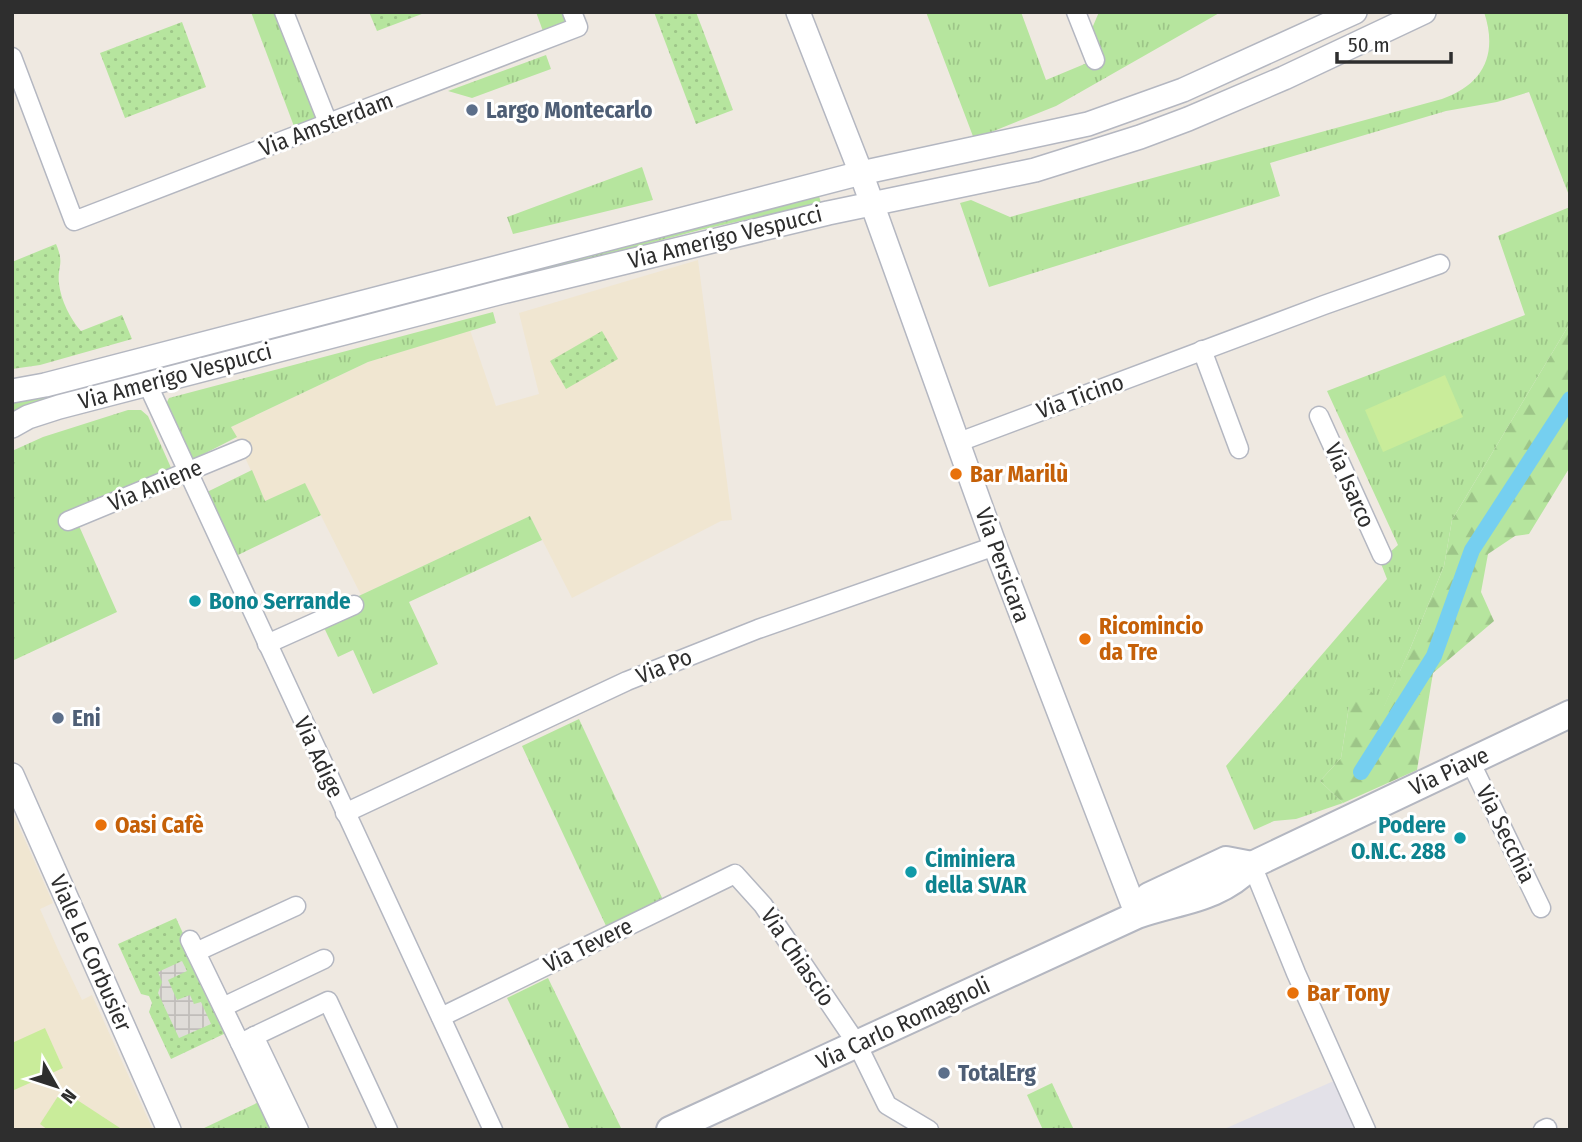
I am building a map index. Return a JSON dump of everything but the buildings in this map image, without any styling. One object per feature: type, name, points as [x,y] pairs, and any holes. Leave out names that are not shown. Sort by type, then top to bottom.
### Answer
[{"type":"main road","name":"Via Piave","points":[[1137,915],[1149,896],[1226,860],[1252,864],[1570,714]]},
{"type":"main road","name":"Via Carlo Romagnoli","points":[[670,1130],[1137,915]]},
{"type":"street","points":[[284,12],[328,123]]},
{"type":"street","points":[[798,12],[861,173]]},
{"type":"street","points":[[813,12],[858,130],[861,173]]},
{"type":"street","points":[[1076,12],[1096,60]]},
{"type":"street","name":"Via Amerigo Vespucci","points":[[12,391],[67,380],[861,173],[1088,124],[1183,90],[1355,12]]},
{"type":"street","name":"Via Amerigo Vespucci","points":[[12,426],[60,407],[147,383],[502,292],[871,202],[1035,170],[1188,119],[1284,78],[1424,12]]},
{"type":"street","name":"Via Amsterdam","points":[[12,57],[74,221],[328,123],[575,20]]},
{"type":"street","name":"Via Persicara","points":[[861,173],[995,546],[1137,915]]},
{"type":"street","name":"Via Ticino","points":[[959,442],[1440,264]]},
{"type":"street","points":[[1202,350],[1239,449]]},
{"type":"street","name":"Via Adige","points":[[147,383],[493,1130]]},
{"type":"street","name":"Via Isarco","points":[[1319,416],[1382,555]]},
{"type":"street","name":"Via Aniene","points":[[68,522],[242,449]]},
{"type":"street","name":"Via Po","points":[[345,813],[627,681],[747,634],[995,546]]},
{"type":"street","points":[[267,644],[354,605]]},
{"type":"street","name":"Via Secchia","points":[[1470,761],[1541,908]]},
{"type":"street","name":"Viale Le Corbusier","points":[[12,775],[169,1130]]},
{"type":"street","points":[[1252,864],[1296,973],[1366,1130]]},
{"type":"street","name":"Via Tevere","points":[[441,1017],[735,874]]},
{"type":"street","name":"Via Chiascio","points":[[735,874],[763,905],[857,1044],[887,1105],[929,1130]]},
{"type":"street","points":[[296,906],[193,946],[223,1007],[247,1040],[299,1130]]},
{"type":"street","points":[[223,1007],[324,959]]},
{"type":"street","points":[[247,1040],[328,1002],[388,1130]]},
{"type":"street","points":[[247,1040],[281,1130]]},
{"type":"shaded area","points":[[698,260],[732,520],[721,521],[572,598],[530,516],[361,595],[305,484],[265,501],[231,427],[368,362],[470,330],[496,406],[539,394],[519,313]]},
{"type":"shaded area","points":[[12,811],[53,903],[40,909],[82,1000],[92,995],[153,1130],[12,1130]]},
{"type":"shaded area","points":[[182,961],[187,971],[168,980],[177,1000],[190,995],[194,1004],[201,1002],[211,1024],[179,1038],[158,993],[162,982],[158,972]]},
{"type":"shaded area","points":[[1336,1080],[1358,1130],[1222,1130]]},
{"type":"green space","points":[[251,12],[279,12],[319,119],[295,129]]},
{"type":"green space","points":[[369,12],[427,12],[377,31]]},
{"type":"green space","points":[[536,12],[562,12],[567,25],[544,34]]},
{"type":"green space","points":[[654,12],[696,12],[733,110],[696,124]]},
{"type":"green space","points":[[926,12],[1021,12],[1046,80],[1099,58],[1090,33],[1099,12],[1221,12],[1056,106],[974,139]]},
{"type":"green space","points":[[1484,12],[1570,12],[1570,198],[1529,92],[1497,102],[1446,111],[1270,163],[1280,196],[989,287],[960,203],[971,200],[1010,217],[1442,99],[1468,85],[1484,66],[1489,41]]},
{"type":"green space","points":[[182,22],[206,87],[125,118],[100,53]]},
{"type":"green space","points":[[546,55],[551,69],[472,98],[448,91]]},
{"type":"green space","points":[[642,167],[653,200],[513,234],[507,217]]},
{"type":"green space","points":[[819,196],[821,203],[700,230],[75,394],[12,417],[12,402],[63,392],[697,223]]},
{"type":"green space","points":[[1570,207],[1570,323],[1452,520],[1444,566],[1384,707],[1349,706],[1341,758],[1320,781],[1343,803],[1296,819],[1274,821],[1254,830],[1226,766],[1387,579],[1380,561],[1398,545],[1327,391],[1525,315],[1498,236]]},
{"type":"green space","points":[[56,244],[60,261],[60,290],[67,309],[81,331],[122,315],[132,339],[40,365],[12,369],[12,262]]},
{"type":"green space","points":[[493,312],[496,323],[368,362],[231,427],[237,437],[190,461],[165,406],[169,398]]},
{"type":"green space","points":[[1570,323],[1570,467],[1529,534],[1515,536],[1488,554],[1481,592],[1494,621],[1433,673],[1417,770],[1343,803],[1320,781],[1341,758],[1349,706],[1369,689],[1384,706],[1444,566],[1452,520]]},
{"type":"green space","points":[[602,331],[618,359],[566,389],[550,361]]},
{"type":"green space","points":[[1445,375],[1463,417],[1383,452],[1365,410]]},
{"type":"green space","points":[[128,410],[141,410],[148,416],[172,470],[72,510],[117,612],[12,661],[12,451],[43,437]]},
{"type":"green space","points":[[252,470],[265,501],[305,483],[321,515],[236,556],[207,492]]},
{"type":"green space","points":[[530,516],[542,540],[409,602],[438,664],[373,694],[353,650],[338,657],[318,615]]},
{"type":"green space","points":[[579,719],[664,902],[607,928],[522,746]]},
{"type":"green space","points":[[176,918],[228,1032],[171,1059],[149,1012],[152,1003],[149,996],[141,994],[118,944]]},
{"type":"green space","points":[[548,978],[621,1128],[618,1130],[570,1130],[507,998]]},
{"type":"green space","points":[[45,1028],[63,1068],[12,1091],[12,1043]]},
{"type":"green space","points":[[1052,1083],[1074,1130],[1043,1130],[1027,1095]]},
{"type":"green space","points":[[62,1090],[123,1130],[48,1130],[40,1124]]},
{"type":"green space","points":[[259,1102],[272,1130],[202,1129]]},
{"type":"waterway","points":[[1361,772],[1434,656],[1472,550],[1570,399]]},
{"type":"place","name":"Largo Montecarlo","points":[[472,110]]},
{"type":"place","name":"Bar Marilù","points":[[956,474]]},
{"type":"place","name":"Bono Serrande","points":[[195,601]]},
{"type":"place","name":"Ricomincio da Tre","points":[[1085,639]]},
{"type":"place","name":"Eni","points":[[58,718]]},
{"type":"place","name":"Oasi Cafè","points":[[101,825]]},
{"type":"place","name":"Podere O.N.C. 288","points":[[1460,838]]},
{"type":"place","name":"Ciminiera della SVAR","points":[[911,872]]},
{"type":"place","name":"Bar Tony","points":[[1293,993]]},
{"type":"place","name":"TotalErg","points":[[944,1073]]}]
